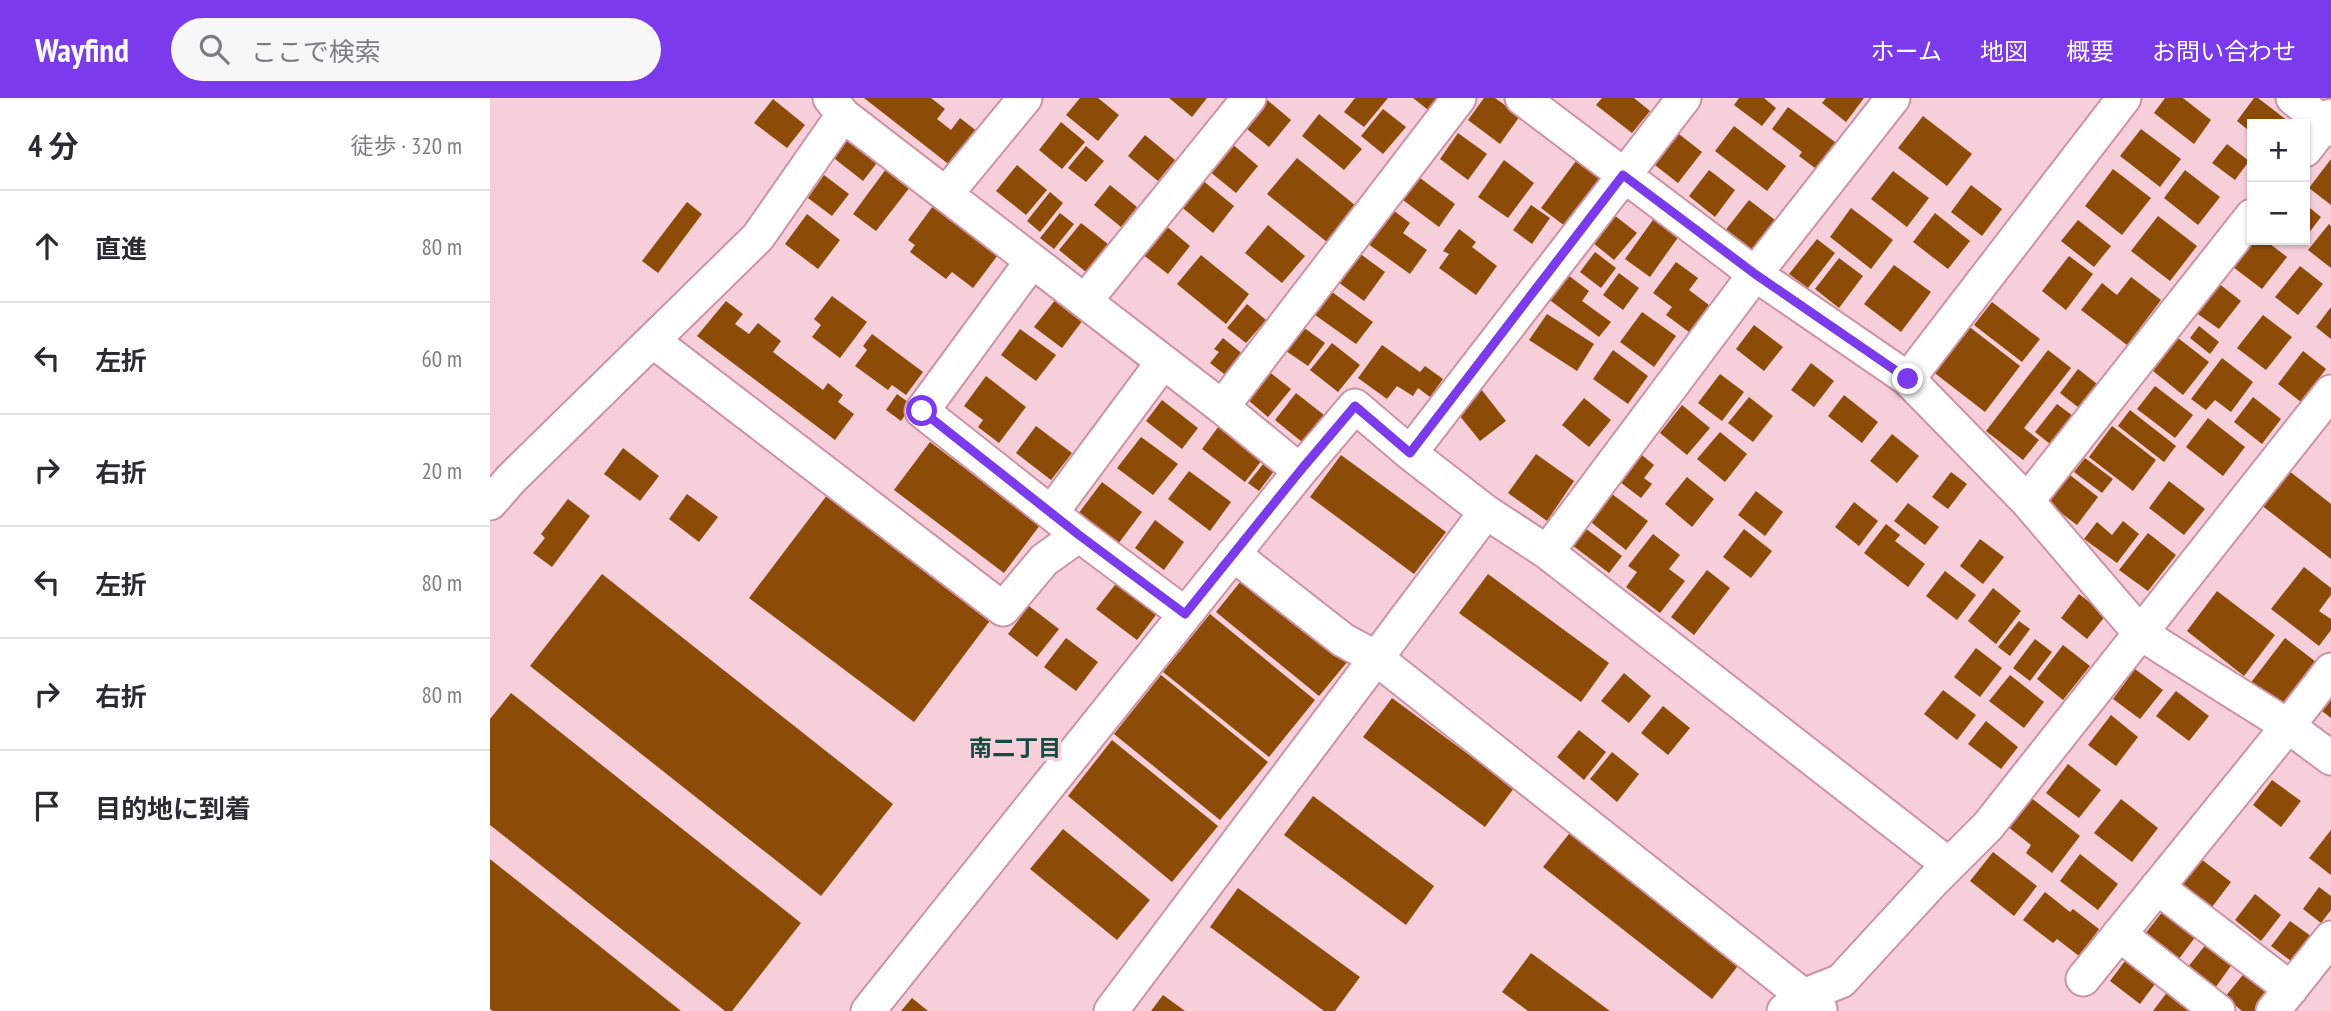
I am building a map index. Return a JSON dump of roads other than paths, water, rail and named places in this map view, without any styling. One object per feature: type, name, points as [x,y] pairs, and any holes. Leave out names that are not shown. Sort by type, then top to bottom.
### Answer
[{"type":"street","points":[[946,194],[1025,98]]},
{"type":"street","points":[[1085,302],[1249,98]]},
{"type":"street","points":[[1222,407],[1459,98]]},
{"type":"street","points":[[1522,98],[1755,274],[1908,379],[2027,501],[2140,632],[2288,726],[2331,758]]},
{"type":"street","points":[[1410,453],[1684,98]]},
{"type":"street","points":[[1547,552],[1755,274],[1893,98]]},
{"type":"street","points":[[1908,379],[2124,98]]},
{"type":"street","points":[[2293,98],[2329,123],[2310,144]]},
{"type":"street","points":[[490,503],[511,479],[758,237],[836,106],[1300,471]]},
{"type":"street","points":[[2027,501],[2247,222]]},
{"type":"street","points":[[1032,261],[922,411],[1079,535],[1185,614]]},
{"type":"street","points":[[653,341],[1003,609],[1044,560],[1079,535]]},
{"type":"street","points":[[1051,513],[1163,362]]},
{"type":"street","points":[[1233,554],[1343,640],[1376,658],[1803,1006],[1842,981],[1948,865],[1989,826],[2331,392]]},
{"type":"street","points":[[868,1011],[1233,554],[1355,406],[1486,512],[1547,552],[1948,865]]},
{"type":"street","points":[[1111,1011],[1486,512]]},
{"type":"street","points":[[2083,979],[2331,670]]},
{"type":"street","points":[[2157,887],[2282,1000],[2331,938]]},
{"type":"street","points":[[2119,934],[2218,1011]]},
{"type":"district","name":"南二丁目","points":[[1015,748]]}]
